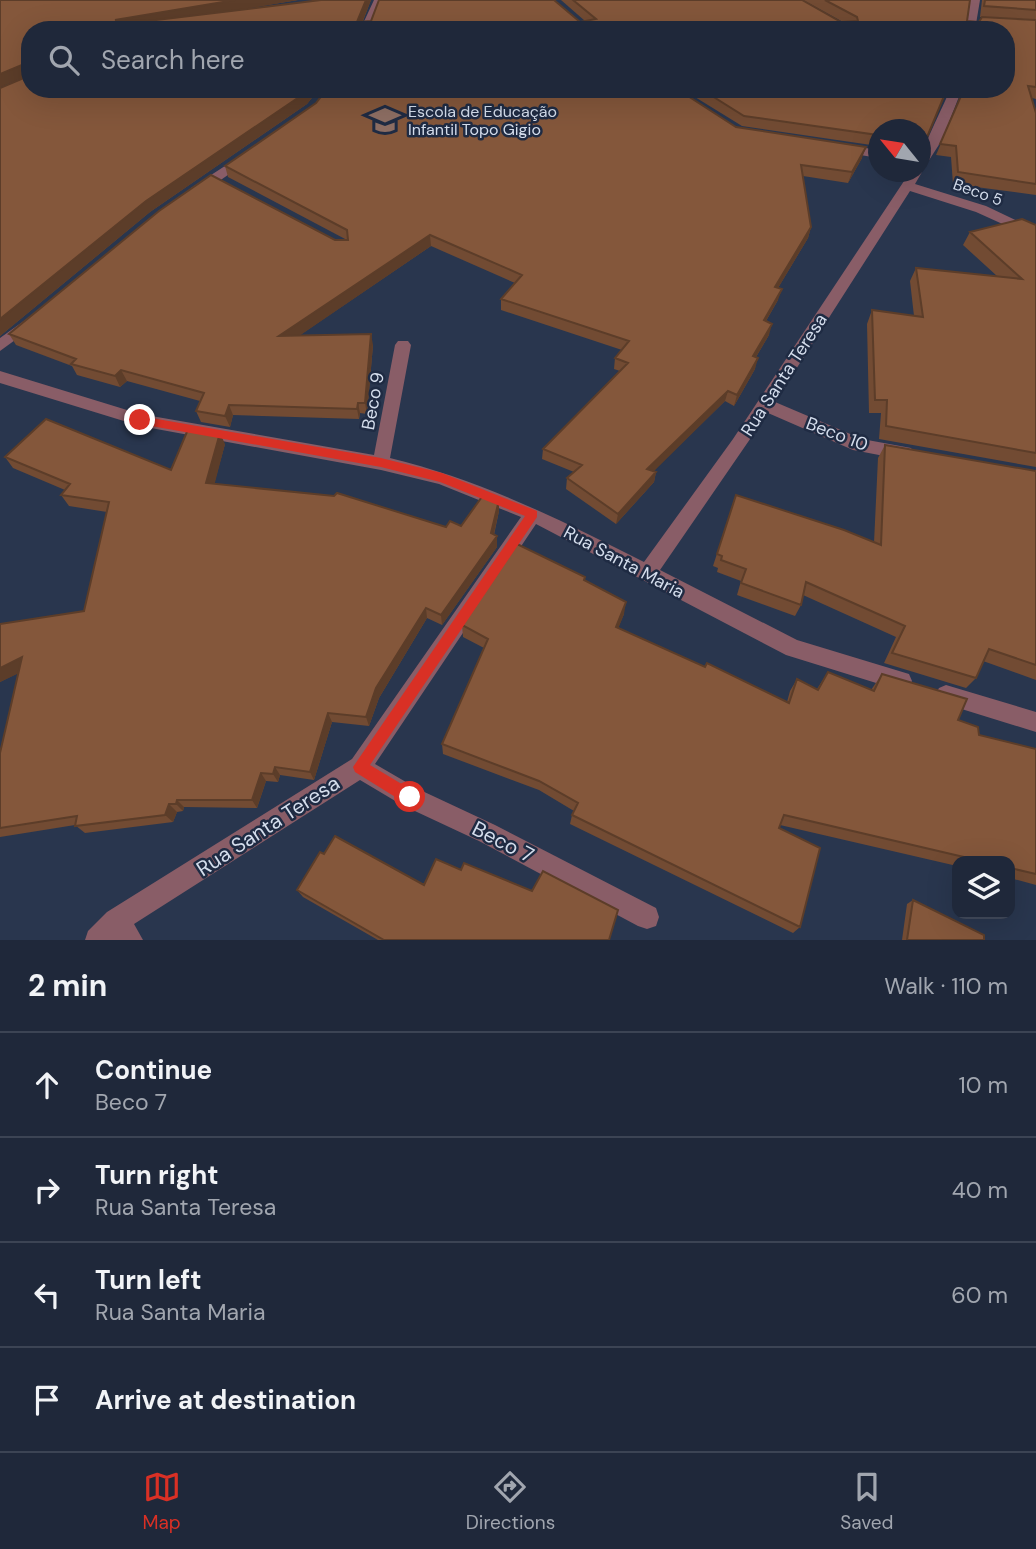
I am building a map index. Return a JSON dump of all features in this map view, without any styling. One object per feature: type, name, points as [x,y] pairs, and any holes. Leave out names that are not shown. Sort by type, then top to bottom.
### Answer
[{"type":"street","points":[[369,21],[379,0]]},
{"type":"street","points":[[971,21],[975,0]]},
{"type":"street","name":"Rua Santa Teresa","points":[[931,148],[952,98]]},
{"type":"street","points":[[828,146],[868,152]]},
{"type":"street","points":[[180,201],[220,181],[259,147]]},
{"type":"street","name":"Rua Santa Teresa","points":[[646,574],[764,404],[909,182]]},
{"type":"street","name":"Beco 5","points":[[906,186],[981,209],[1036,235]]},
{"type":"street","points":[[0,346],[42,312]]},
{"type":"street","name":"Beco 9","points":[[381,463],[403,345]]},
{"type":"street","name":"Rua Santa Maria","points":[[0,377],[140,420],[381,463],[442,478],[533,514],[793,648],[1036,722]]},
{"type":"street","name":"Beco 10","points":[[764,404],[859,445],[927,457]]},
{"type":"street","name":"Rua Santa Teresa","points":[[97,940],[124,931],[360,767],[533,514]]},
{"type":"street","name":"Beco 7","points":[[360,767],[410,797],[486,833],[647,917]]},
{"type":"building","points":[[0,0],[235,0],[115,20],[148,21],[21,21],[21,65],[0,74]]},
{"type":"building","points":[[321,0],[366,0],[357,21],[148,21]]},
{"type":"building","points":[[379,0],[554,0],[579,21],[371,21]]},
{"type":"building","points":[[573,0],[802,0],[839,21],[585,21],[596,19]]},
{"type":"building","points":[[825,0],[970,0],[967,21],[858,21],[857,17]]},
{"type":"building","points":[[985,0],[1036,0],[1036,10],[984,6]]},
{"type":"building","points":[[982,17],[1036,20],[1036,87],[1028,86],[1036,113],[1036,184],[958,172],[956,146],[940,144],[960,98],[1015,98],[1015,21],[980,21]]},
{"type":"building","points":[[21,79],[21,98],[298,98],[146,201],[0,319],[0,88]]},
{"type":"building","points":[[320,98],[691,98],[736,127],[866,147],[852,172],[801,165],[811,227],[775,287],[782,289],[764,320],[772,324],[753,356],[758,358],[737,395],[728,391],[647,469],[656,472],[618,514],[567,478],[582,465],[543,449],[628,363],[615,358],[629,341],[501,299],[522,275],[430,235],[279,336],[371,334],[365,403],[358,403],[357,409],[229,405],[225,416],[196,411],[204,393],[121,370],[115,376],[71,364],[76,359],[9,334],[159,211],[211,175],[335,240],[348,240],[347,230],[225,166]]},
{"type":"building","points":[[715,98],[943,98],[931,128],[931,119],[868,119],[868,134],[744,116]]},
{"type":"building","points":[[1022,219],[1036,225],[1036,453],[886,426],[887,400],[875,400],[872,310],[923,317],[916,268],[1022,279],[970,232]]},
{"type":"building","points":[[46,419],[171,470],[189,427],[220,433],[206,483],[334,496],[337,493],[446,527],[450,521],[461,526],[484,494],[499,500],[491,533],[497,536],[441,615],[426,608],[376,688],[366,717],[328,713],[310,772],[275,767],[273,774],[261,773],[252,800],[177,800],[176,804],[169,804],[165,815],[75,826],[77,816],[0,828],[0,753],[22,657],[0,668],[0,624],[84,611],[109,502],[61,495],[70,484],[5,457]]},
{"type":"building","points":[[885,445],[1036,471],[1036,665],[989,649],[976,678],[892,653],[905,626],[806,582],[801,605],[741,583],[746,569],[721,560],[722,556],[717,554],[736,495],[844,530],[881,545]]},
{"type":"building","points":[[517,544],[585,577],[584,580],[626,602],[616,627],[705,667],[707,663],[789,703],[797,679],[818,690],[828,672],[874,691],[882,674],[967,699],[958,720],[978,727],[979,735],[1036,749],[1036,874],[1015,869],[1015,856],[960,856],[784,815],[779,828],[820,848],[800,927],[572,815],[578,803],[539,781],[442,744],[488,639],[462,625]]},
{"type":"building","points":[[335,836],[424,885],[436,859],[461,870],[464,863],[532,891],[543,871],[618,910],[609,940],[384,940],[297,890],[320,852],[324,854]]},
{"type":"building","points":[[913,900],[984,935],[984,940],[907,940]]},
{"type":"place","name":"Escola de Educação Infantil Topo Gigio","points":[[385,120]]},
{"type":"route","points":[[140,420],[381,463],[442,478],[533,514],[360,767],[410,797]]}]
